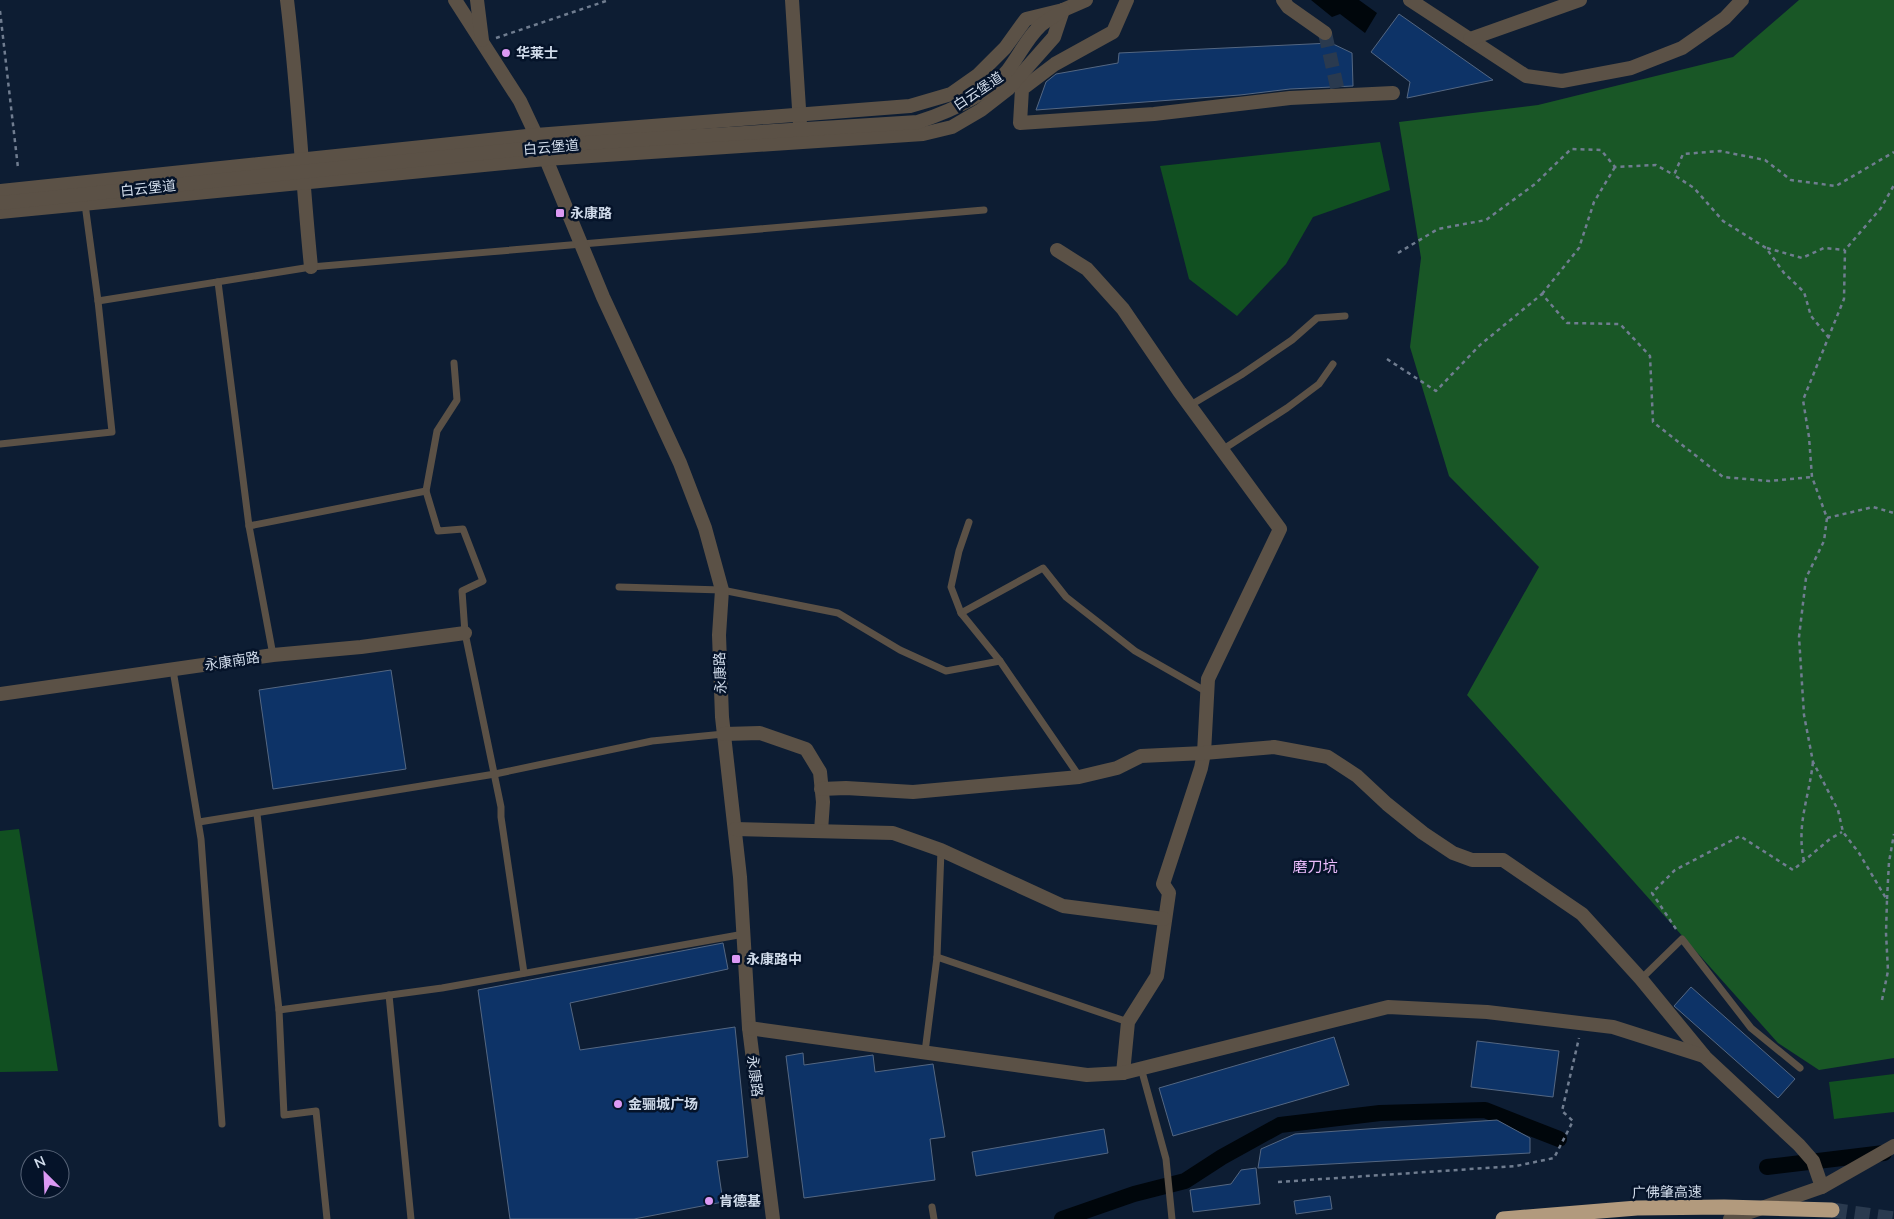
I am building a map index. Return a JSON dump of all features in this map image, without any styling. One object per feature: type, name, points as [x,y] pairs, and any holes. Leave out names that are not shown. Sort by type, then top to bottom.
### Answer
[{"type":"highway","name":"广佛肇高速","points":[[1503,1219],[1637,1208],[1724,1207],[1832,1210]]},
{"type":"street","points":[[287,0],[296,72],[302,183],[311,267]]},
{"type":"street","name":"永康路","points":[[455,0],[520,101],[536,135],[603,297],[680,464],[705,528],[722,590],[719,635],[724,734],[744,934],[749,1028],[773,1219]]},
{"type":"street","points":[[477,0],[482,43]]},
{"type":"street","points":[[792,0],[801,142]]},
{"type":"street","points":[[0,191],[536,135],[910,106],[951,94],[978,75],[1004,48],[1026,19],[1063,10],[1086,0]]},
{"type":"street","points":[[1127,0],[1113,32],[1055,64],[1022,89],[1020,123],[1154,114],[1290,98],[1393,93]]},
{"type":"street","points":[[1283,0],[1288,6],[1325,34]]},
{"type":"street","points":[[1410,0],[1526,76],[1562,81],[1631,68],[1682,48],[1725,18],[1742,0]]},
{"type":"street","points":[[1470,39],[1580,0]]},
{"type":"street","points":[[0,212],[546,159],[923,134],[952,127],[981,110],[1008,89],[1054,37],[1063,10]]},
{"type":"street","name":"白云堡道","points":[[0,203],[570,144],[918,122],[963,104],[986,88],[1007,71],[1040,27],[1063,10]]},
{"type":"street","points":[[1056,250],[1087,268],[1123,309],[1189,406],[1280,529],[1208,679],[1204,754],[1201,768],[1163,884],[1169,893],[1157,976],[1128,1022],[1123,1073]]},
{"type":"street","name":"永康南路","points":[[0,694],[273,654],[361,647],[465,633]]},
{"type":"street","points":[[724,734],[760,734],[806,749],[820,772],[822,789],[821,831]]},
{"type":"street","points":[[822,789],[846,788],[913,792],[1080,777],[1117,768],[1141,756],[1204,754],[1274,747],[1328,757],[1358,776],[1387,804],[1423,833],[1453,853],[1472,860],[1503,860],[1582,914],[1641,979],[1705,1057],[1799,1145],[1813,1161],[1822,1187]]},
{"type":"street","points":[[734,829],[893,833],[942,850],[1063,906],[1164,918]]},
{"type":"street","points":[[749,1028],[1087,1075],[1123,1073],[1388,1007],[1487,1012],[1613,1027],[1705,1057]]},
{"type":"street","points":[[1730,1219],[1822,1187],[1894,1146]]},
{"type":"lane","points":[[0,444],[112,432],[98,301],[85,204]]},
{"type":"lane","points":[[98,301],[311,267],[984,210]]},
{"type":"lane","points":[[218,282],[249,526],[273,654]]},
{"type":"lane","points":[[1189,406],[1241,376],[1292,340],[1317,318],[1345,316]]},
{"type":"lane","points":[[454,363],[457,400],[437,432],[426,491],[438,532],[463,529],[482,581],[462,591],[465,633],[496,774],[524,973]]},
{"type":"lane","points":[[1222,450],[1295,402],[1318,384],[1333,364]]},
{"type":"lane","points":[[249,526],[426,491]]},
{"type":"lane","points":[[968,522],[951,587],[961,613],[1000,661],[1080,777]]},
{"type":"lane","points":[[961,613],[1043,568],[1066,597],[1135,651],[1207,692]]},
{"type":"lane","points":[[618,587],[722,590],[838,613],[900,650],[946,671],[1000,661]]},
{"type":"lane","points":[[173,670],[199,822],[222,1124]]},
{"type":"lane","points":[[199,822],[496,774],[652,741],[724,734]]},
{"type":"lane","points":[[257,814],[279,1010],[284,1115],[316,1111],[327,1219]]},
{"type":"lane","points":[[925,1052],[937,957],[942,850]]},
{"type":"lane","points":[[279,1010],[442,988],[744,934]]},
{"type":"lane","points":[[1641,979],[1682,939],[1751,1028],[1800,1068]]},
{"type":"lane","points":[[937,957],[1128,1022]]},
{"type":"lane","points":[[389,995],[411,1219]]},
{"type":"lane","points":[[1141,1068],[1166,1159],[1172,1219]]},
{"type":"lane","points":[[932,1207],[934,1219]]},
{"type":"path","points":[[482,43],[609,0]]},
{"type":"path","points":[[0,11],[18,168]]},
{"type":"path","points":[[1398,253],[1438,229],[1486,220],[1535,184],[1571,149],[1601,150],[1615,167]]},
{"type":"path","points":[[1674,175],[1683,154],[1720,151],[1765,160],[1791,180],[1836,186],[1894,152]]},
{"type":"path","points":[[1615,167],[1656,165],[1694,188],[1723,221],[1766,248],[1802,258],[1824,248],[1845,250]]},
{"type":"path","points":[[1387,360],[1436,391],[1480,345],[1542,294],[1579,248],[1594,202],[1615,167]]},
{"type":"path","points":[[1887,900],[1859,853],[1843,832],[1838,810],[1813,762],[1804,715],[1799,637],[1806,578],[1824,541],[1828,518],[1812,477],[1803,400],[1844,300],[1845,250],[1881,208],[1894,185]]},
{"type":"path","points":[[1766,248],[1784,273],[1804,292],[1811,316],[1829,338]]},
{"type":"path","points":[[1542,294],[1567,324],[1620,324],[1650,356],[1653,422],[1723,477],[1769,481],[1812,477]]},
{"type":"path","points":[[1828,518],[1873,507],[1894,513]]},
{"type":"path","points":[[1804,861],[1800,844],[1801,823],[1809,794],[1813,762]]},
{"type":"path","points":[[1682,939],[1652,893],[1675,870],[1740,836],[1793,870],[1830,839],[1843,832]]},
{"type":"path","points":[[1882,1000],[1888,971],[1887,900],[1889,862],[1894,834]]},
{"type":"path","points":[[1278,1182],[1516,1166],[1554,1158],[1573,1121],[1562,1111],[1582,1023]]},
{"type":"green space","points":[[1799,0],[1894,0],[1894,1058],[1819,1070],[1778,1043],[1467,695],[1539,567],[1449,476],[1410,347],[1421,258],[1399,122],[1538,105],[1733,57]]},
{"type":"green space","points":[[1380,142],[1390,190],[1313,217],[1286,264],[1237,316],[1189,279],[1160,166]]},
{"type":"green space","points":[[19,829],[58,1071],[0,1072],[0,831]]},
{"type":"green space","points":[[1894,1074],[1894,1112],[1834,1119],[1829,1082]]},
{"type":"shaded area","points":[[1311,0],[1359,0],[1377,13],[1365,33],[1340,14],[1332,17]]},
{"type":"building","points":[[1399,14],[1493,80],[1407,98],[1410,82],[1371,52]]},
{"type":"building","points":[[1331,43],[1352,53],[1353,86],[1290,89],[1240,95],[1036,110],[1046,82],[1056,74],[1118,63],[1119,53]]},
{"type":"building","points":[[391,670],[406,769],[273,789],[259,690]]},
{"type":"building","name":"金骊城广场","points":[[723,943],[728,969],[570,1003],[580,1050],[735,1027],[748,1157],[717,1161],[723,1202],[634,1219],[510,1219],[478,990]]},
{"type":"building","points":[[1691,987],[1795,1079],[1778,1098],[1674,1006]]},
{"type":"building","points":[[1334,1037],[1349,1085],[1173,1136],[1159,1088]]},
{"type":"building","points":[[1477,1041],[1559,1051],[1553,1097],[1471,1087]]},
{"type":"building","points":[[803,1053],[804,1065],[873,1055],[875,1072],[933,1064],[945,1137],[930,1139],[935,1180],[804,1198],[786,1056]]},
{"type":"building","points":[[1497,1120],[1530,1138],[1530,1153],[1258,1168],[1261,1149],[1295,1134]]},
{"type":"building","points":[[1104,1129],[1108,1153],[976,1176],[972,1152]]},
{"type":"building","points":[[1256,1168],[1260,1204],[1193,1212],[1190,1190],[1231,1184],[1241,1170]]},
{"type":"building","points":[[1330,1196],[1332,1209],[1296,1214],[1294,1201]]},
{"type":"waterway","points":[[1062,1219],[1134,1194],[1185,1181],[1222,1157],[1280,1125],[1380,1113],[1485,1110],[1559,1139]]},
{"type":"waterway","points":[[1767,1167],[1884,1153]]},
{"type":"tunnel","points":[[1325,33],[1339,96]]},
{"type":"tunnel","points":[[1832,1210],[1894,1219]]},
{"type":"place","name":"华莱士","points":[[506,53]]},
{"type":"place","name":"永康路","points":[[560,213]]},
{"type":"place","name":"永康路中","points":[[736,959]]},
{"type":"place","name":"金骊城广场","points":[[618,1104]]},
{"type":"place","name":"肯德基","points":[[709,1201]]},
{"type":"district","name":"磨刀坑","points":[[1315,866]]}]
